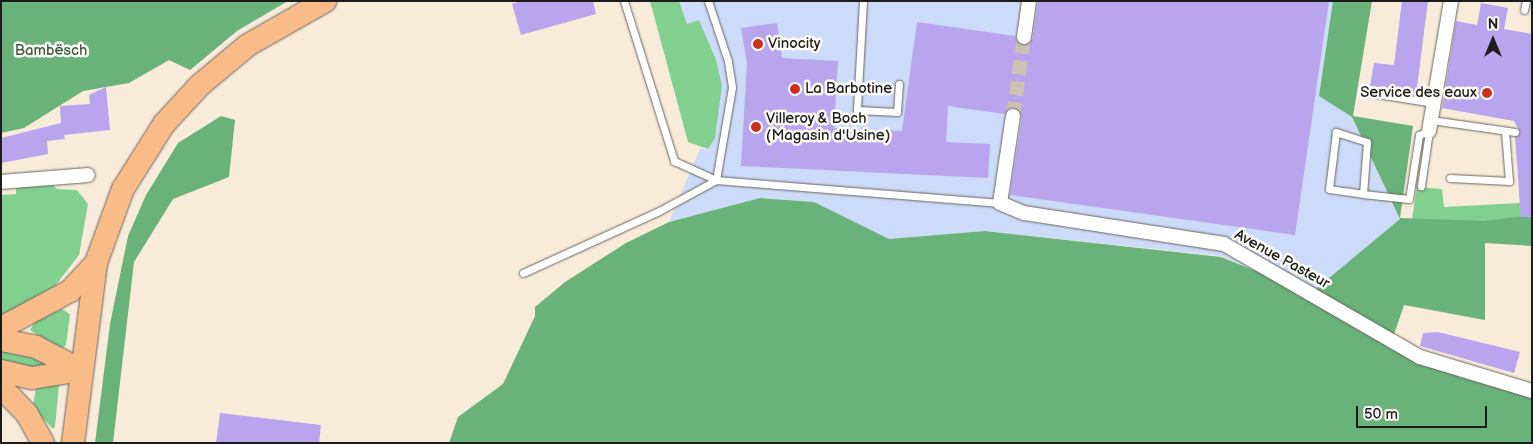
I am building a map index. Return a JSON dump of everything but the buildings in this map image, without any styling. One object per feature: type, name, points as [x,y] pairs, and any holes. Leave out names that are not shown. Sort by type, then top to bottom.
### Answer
[{"type":"main road","points":[[73,443],[96,263],[123,188],[164,124],[248,45],[325,1]]},
{"type":"main road","points":[[1,328],[70,291],[96,263]]},
{"type":"main road","points":[[1,340],[36,348],[81,370]]},
{"type":"main road","points":[[1,371],[32,378],[81,370]]},
{"type":"main road","points":[[1,387],[27,414],[43,443]]},
{"type":"street","points":[[1024,37],[1029,1]]},
{"type":"street","points":[[1430,126],[1451,1]]},
{"type":"street","points":[[1000,203],[1013,116]]},
{"type":"street","points":[[1,182],[88,175]]},
{"type":"street","name":"Avenue Pasteur","points":[[1000,203],[1024,213],[1224,244],[1420,356],[1532,391]]},
{"type":"lane","points":[[624,1],[674,161],[716,180],[1000,203]]},
{"type":"lane","points":[[708,1],[728,60],[732,87],[716,180]]},
{"type":"lane","points":[[863,1],[857,110],[897,112],[899,84]]},
{"type":"lane","points":[[1524,10],[1526,1]]},
{"type":"lane","points":[[1365,92],[1434,103]]},
{"type":"lane","points":[[1421,186],[1430,126]]},
{"type":"lane","points":[[1363,194],[1367,142],[1336,132],[1329,189],[1363,194],[1409,199],[1419,135],[1430,126],[1515,132]]},
{"type":"lane","points":[[1450,178],[1509,181],[1505,130]]},
{"type":"lane","points":[[523,272],[659,211],[716,180]]},
{"type":"shaded area","points":[[679,1],[1333,1],[1319,96],[1352,117],[1400,219],[1311,294],[1221,256],[985,231],[889,239],[814,202],[760,198],[669,222],[700,149],[708,149],[700,20],[687,24]]},
{"type":"green space","name":"Bambësch","points":[[1,1],[288,1],[237,31],[190,70],[169,60],[129,83],[83,91],[24,128],[1,133]]},
{"type":"green space","points":[[650,1],[679,1],[687,24],[699,20],[716,60],[722,86],[715,138],[708,149],[688,142]]},
{"type":"green space","points":[[1333,1],[1372,1],[1353,116],[1413,126],[1400,218],[1484,221],[1532,215],[1532,246],[1485,243],[1485,320],[1404,305],[1392,340],[1532,391],[1532,443],[449,443],[458,417],[503,384],[535,316],[535,307],[565,282],[626,243],[669,222],[760,198],[814,202],[889,239],[985,231],[1221,257],[1311,293],[1400,219],[1352,117],[1319,96]]},
{"type":"green space","points":[[221,116],[235,120],[229,177],[173,199],[134,262],[113,443],[95,443],[110,324],[128,236],[146,195],[178,143]]},
{"type":"green space","points":[[51,183],[57,189],[77,190],[88,204],[79,255],[52,290],[1,316],[1,195],[16,194],[16,188]]},
{"type":"green space","points":[[1417,187],[1442,189],[1444,207],[1520,203],[1519,192],[1532,215],[1484,222],[1412,219]]},
{"type":"green space","points":[[62,309],[70,314],[66,345],[60,350],[30,330],[35,322]]},
{"type":"green space","points":[[1,351],[40,359],[49,364],[38,369],[1,363]]},
{"type":"green space","points":[[59,385],[55,427],[53,429],[33,407],[36,387]]},
{"type":"tunnel","points":[[1013,116],[1024,37]]},
{"type":"place","name":"Vinocity","points":[[758,44]]},
{"type":"place","name":"La Barbotine","points":[[795,89]]},
{"type":"place","name":"Service des eaux","points":[[1487,93]]},
{"type":"place","name":"Villeroy & Boch (Magasin d'Usine)","points":[[756,127]]}]
